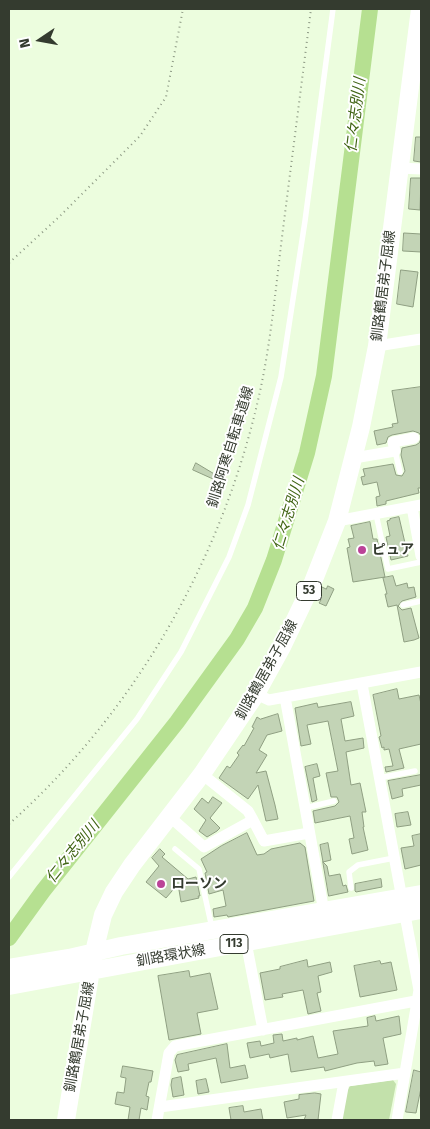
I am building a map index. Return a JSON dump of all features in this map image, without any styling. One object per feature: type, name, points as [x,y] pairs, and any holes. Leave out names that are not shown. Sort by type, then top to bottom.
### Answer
[{"type":"main road","name":"釧路鶴居弟子屈線","points":[[66,1120],[94,952],[104,915],[114,892],[132,865],[202,774],[256,694],[282,647],[313,582],[337,521],[354,458],[377,346],[420,9]]},
{"type":"main road","name":"釧路環状線","points":[[9,986],[246,942],[402,905],[421,894]]},
{"type":"main road","name":"釧路環状線","points":[[9,968],[212,930],[324,912],[402,905],[421,910]]},
{"type":"street","points":[[399,168],[421,169]]},
{"type":"street","points":[[377,346],[421,338]]},
{"type":"street","points":[[354,458],[395,450],[393,442],[414,438]]},
{"type":"street","points":[[337,521],[417,506],[421,556]]},
{"type":"street","points":[[256,694],[268,700],[421,672]]},
{"type":"street","points":[[362,684],[419,1000],[400,1120]]},
{"type":"street","points":[[284,697],[324,912]]},
{"type":"street","points":[[202,774],[248,811],[264,842],[310,833]]},
{"type":"street","points":[[169,816],[204,846],[254,820]]},
{"type":"street","points":[[246,942],[263,1030]]},
{"type":"street","points":[[157,1120],[169,1053],[175,1046],[419,1000]]},
{"type":"street","points":[[160,1106],[406,1073]]},
{"type":"street","points":[[337,1120],[344,1082]]},
{"type":"lane","points":[[9,877],[137,719],[181,652],[229,557],[248,505],[281,377],[305,221],[333,9]]},
{"type":"lane","points":[[395,450],[400,472]]},
{"type":"lane","points":[[376,514],[388,569],[421,562]]},
{"type":"lane","points":[[403,605],[421,601]]},
{"type":"lane","points":[[379,778],[415,771]]},
{"type":"lane","points":[[305,808],[334,801]]},
{"type":"lane","points":[[175,849],[199,869],[212,930]]},
{"type":"lane","points":[[351,888],[349,872],[358,865],[394,858]]},
{"type":"path","points":[[9,263],[59,217],[140,136],[166,97],[183,9]]},
{"type":"path","name":"釧路阿寒自転車道線","points":[[9,824],[38,799],[77,757],[138,676],[166,632],[189,588],[210,544],[236,476],[259,396],[269,338],[311,9]]},
{"type":"green space","points":[[393,1080],[396,1084],[389,1120],[341,1120],[347,1091],[350,1086]]},
{"type":"building","points":[[416,137],[421,137],[421,162],[414,161]]},
{"type":"building","points":[[411,178],[421,178],[420,210],[409,209]]},
{"type":"building","points":[[404,233],[421,234],[421,252],[403,251]]},
{"type":"building","points":[[401,270],[418,272],[413,307],[397,304]]},
{"type":"building","points":[[421,387],[421,436],[413,431],[392,435],[388,437],[386,443],[377,445],[374,431],[393,427],[392,424],[398,423],[392,391]]},
{"type":"building","points":[[421,439],[421,488],[418,488],[419,493],[386,501],[386,504],[377,506],[376,497],[380,496],[377,482],[363,485],[361,477],[365,476],[363,469],[393,464],[396,475],[402,476],[405,471],[401,455],[402,448],[416,445]]},
{"type":"building","points":[[196,463],[216,475],[213,479],[193,470]]},
{"type":"building","points":[[399,517],[408,556],[391,560],[386,537],[390,536],[387,521]]},
{"type":"building","points":[[370,522],[373,539],[377,539],[385,577],[353,582],[347,548],[350,547],[348,539],[354,538],[351,526]]},
{"type":"building","points":[[393,576],[396,586],[407,583],[408,588],[414,587],[416,597],[402,601],[398,606],[402,610],[411,608],[419,638],[414,640],[404,642],[397,605],[388,607],[383,578]]},
{"type":"building","points":[[328,586],[334,589],[326,606],[319,603],[321,600],[317,598],[322,587],[326,589]]},
{"type":"building","points":[[397,689],[399,699],[419,695],[421,704],[421,744],[399,749],[404,768],[386,772],[385,767],[393,766],[389,749],[384,750],[384,747],[382,748],[373,695]]},
{"type":"building","points":[[351,702],[354,716],[341,719],[345,741],[363,738],[364,748],[346,752],[351,785],[360,783],[366,812],[362,812],[368,850],[352,854],[349,839],[354,838],[350,816],[315,823],[313,811],[335,806],[339,802],[337,797],[331,797],[326,773],[338,771],[328,721],[307,725],[311,744],[301,746],[295,708],[317,703],[318,707]]},
{"type":"building","points":[[278,714],[282,731],[267,735],[259,750],[267,755],[256,773],[266,771],[278,819],[266,821],[258,785],[248,799],[219,778],[227,766],[230,768],[239,755],[237,753],[244,746],[254,728],[252,727],[257,717],[260,719]]},
{"type":"building","points":[[317,764],[320,776],[313,778],[317,800],[312,802],[305,767]]},
{"type":"building","points":[[421,775],[421,785],[402,789],[403,796],[392,799],[388,781]]},
{"type":"building","points":[[213,797],[222,803],[210,818],[220,828],[207,837],[199,831],[206,820],[194,809],[202,798],[208,803]]},
{"type":"building","points":[[408,812],[411,825],[397,827],[395,814]]},
{"type":"building","points":[[247,833],[257,855],[264,854],[271,849],[300,843],[305,847],[314,901],[228,917],[227,915],[214,917],[213,909],[226,906],[223,890],[209,894],[205,873],[207,872],[201,859]]},
{"type":"building","points":[[421,834],[421,865],[405,869],[401,848],[414,846],[412,836]]},
{"type":"building","points":[[328,843],[331,860],[323,862],[320,845]]},
{"type":"building","points":[[160,849],[165,854],[162,857],[188,879],[196,877],[199,898],[181,902],[178,884],[166,898],[146,882],[159,866],[152,858]]},
{"type":"building","points":[[323,862],[327,866],[329,876],[340,874],[343,886],[346,885],[348,892],[329,896]]},
{"type":"building","points":[[381,879],[382,887],[355,891],[355,884]]},
{"type":"building","points":[[307,960],[308,967],[330,962],[332,972],[318,976],[321,992],[317,993],[321,1011],[308,1014],[303,990],[282,994],[283,997],[265,1000],[260,973]]},
{"type":"building","points":[[380,961],[381,964],[391,962],[397,990],[360,997],[354,966]]},
{"type":"building","points":[[189,971],[190,977],[210,973],[218,1009],[197,1013],[201,1034],[169,1040],[158,976]]},
{"type":"building","points":[[375,1016],[376,1021],[399,1016],[401,1034],[383,1038],[388,1064],[375,1066],[374,1061],[325,1071],[324,1067],[291,1072],[288,1054],[270,1058],[269,1054],[250,1058],[247,1043],[260,1041],[261,1046],[274,1043],[273,1035],[282,1034],[283,1041],[313,1036],[318,1058],[338,1054],[333,1031],[368,1026],[367,1018]]},
{"type":"building","points":[[227,1044],[230,1068],[245,1065],[248,1078],[221,1083],[216,1058],[188,1064],[189,1070],[178,1072],[175,1060],[177,1055]]},
{"type":"building","points":[[123,1066],[153,1071],[146,1096],[149,1097],[147,1110],[141,1108],[139,1120],[128,1120],[130,1107],[115,1104],[117,1092],[124,1093],[126,1078],[121,1077]]},
{"type":"building","points":[[414,1070],[421,1072],[421,1088],[416,1113],[406,1112]]},
{"type":"building","points":[[181,1077],[184,1095],[173,1097],[172,1079]]},
{"type":"building","points":[[206,1079],[209,1092],[198,1094],[196,1081]]},
{"type":"building","points":[[321,1094],[318,1120],[304,1120],[306,1115],[287,1118],[284,1102],[299,1099],[299,1095]]},
{"type":"building","points":[[243,1106],[244,1112],[261,1109],[263,1120],[231,1120],[229,1108]]},
{"type":"waterway","name":"仁々志別川","points":[[9,938],[43,891],[177,722],[237,639],[255,608],[274,560],[307,453],[324,376],[370,9]]},
{"type":"place","name":"ピュア","points":[[362,550]]},
{"type":"place","name":"ローソン","points":[[161,884]]}]
